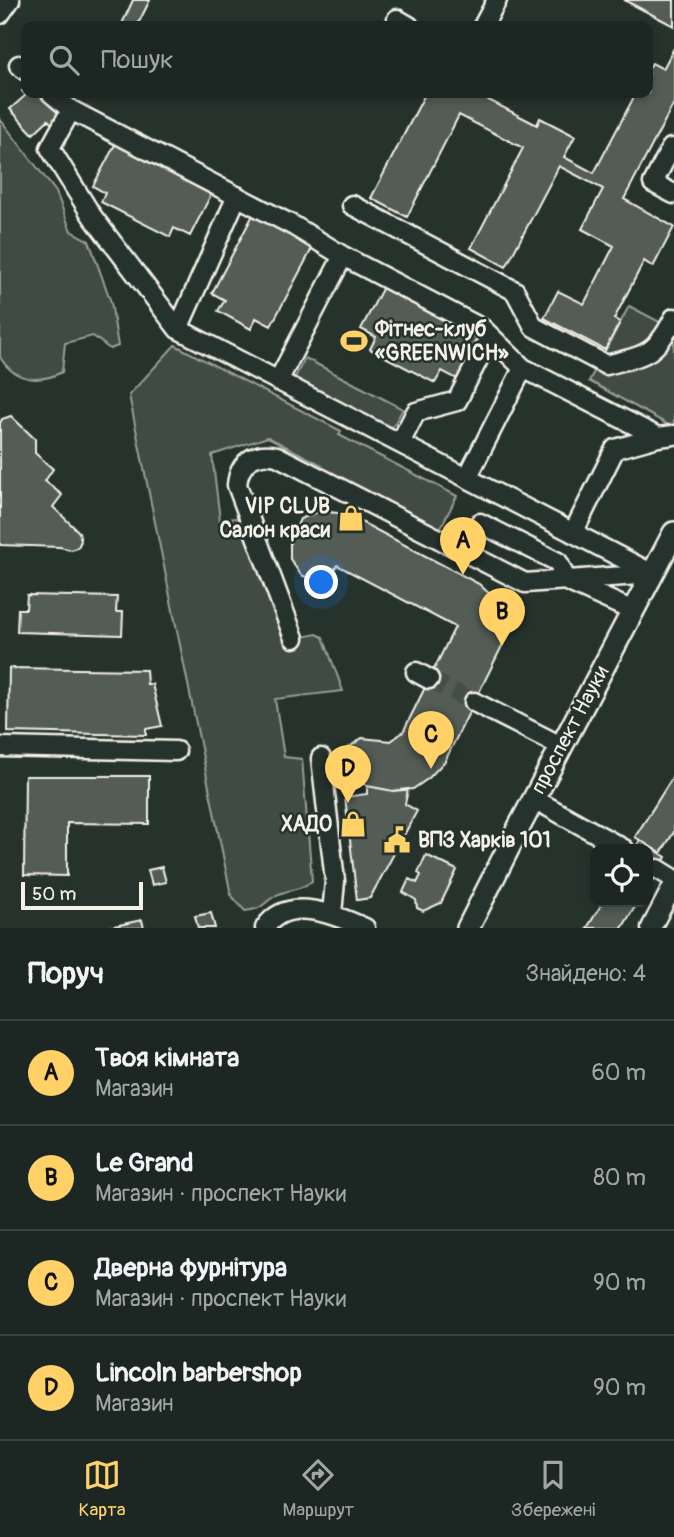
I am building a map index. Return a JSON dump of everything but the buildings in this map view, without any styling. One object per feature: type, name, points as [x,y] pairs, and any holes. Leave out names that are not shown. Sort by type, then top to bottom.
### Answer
[{"type":"main road","name":"проспект Науки","points":[[468,928],[674,533]]},
{"type":"street","points":[[0,14],[10,0]]},
{"type":"street","points":[[486,21],[497,0]]},
{"type":"street","points":[[57,98],[71,110],[483,329],[523,368],[666,436]]},
{"type":"street","points":[[71,110],[50,148],[92,216],[178,328],[653,574]]},
{"type":"street","points":[[671,148],[653,183],[674,194]]},
{"type":"street","points":[[178,328],[241,198]]},
{"type":"street","points":[[352,205],[515,291],[534,327],[606,365],[640,356],[661,343],[674,318]]},
{"type":"street","points":[[278,381],[344,256]]},
{"type":"street","points":[[400,443],[416,412],[457,401],[489,336]]},
{"type":"street","points":[[467,478],[523,368]]},
{"type":"street","points":[[573,533],[615,449],[666,436]]},
{"type":"street","points":[[294,638],[237,485],[242,467],[249,459],[258,455],[277,456],[525,583],[653,574]]},
{"type":"street","points":[[480,523],[558,562],[567,581],[633,611]]},
{"type":"street","points":[[474,702],[561,746]]},
{"type":"street","points":[[0,747],[176,751]]},
{"type":"street","points":[[321,758],[335,881],[332,914]]},
{"type":"street","points":[[534,799],[615,844]]},
{"type":"street","points":[[651,928],[674,881],[658,869]]},
{"type":"street","points":[[264,928],[279,915],[310,910],[332,914],[365,928]]},
{"type":"shaded area","points":[[0,119],[56,192],[71,231],[89,241],[111,302],[118,346],[110,349],[93,336],[65,343],[62,372],[45,378],[20,375],[12,371],[0,357]]},
{"type":"shaded area","points":[[629,306],[671,328],[674,324],[674,428],[589,381]]},
{"type":"shaded area","points":[[175,345],[341,431],[339,435],[457,496],[440,529],[321,468],[322,465],[268,437],[212,455],[220,520],[242,517],[288,640],[317,634],[323,637],[343,691],[275,699],[284,757],[302,759],[312,881],[303,887],[275,896],[260,908],[245,911],[231,895],[129,395]]},
{"type":"shaded area","points":[[305,358],[403,409],[391,430],[294,379]]},
{"type":"tunnel","points":[[429,679],[474,702]]},
{"type":"place","name":"Фітнес-клуб «GREENWICH»","points":[[354,341]]},
{"type":"place","name":"VIP CLUB Салон краси","points":[[351,518]]},
{"type":"place","name":"Твоя кімната","points":[[463,575]]},
{"type":"place","name":"Le Grand","points":[[502,646]]},
{"type":"place","name":"Дверна фурнітура","points":[[431,769]]},
{"type":"place","name":"Lincoln barbershop","points":[[348,803]]},
{"type":"place","name":"ХАДО","points":[[353,824]]},
{"type":"place","name":"ВПЗ Харків 101","points":[[397,840]]}]
